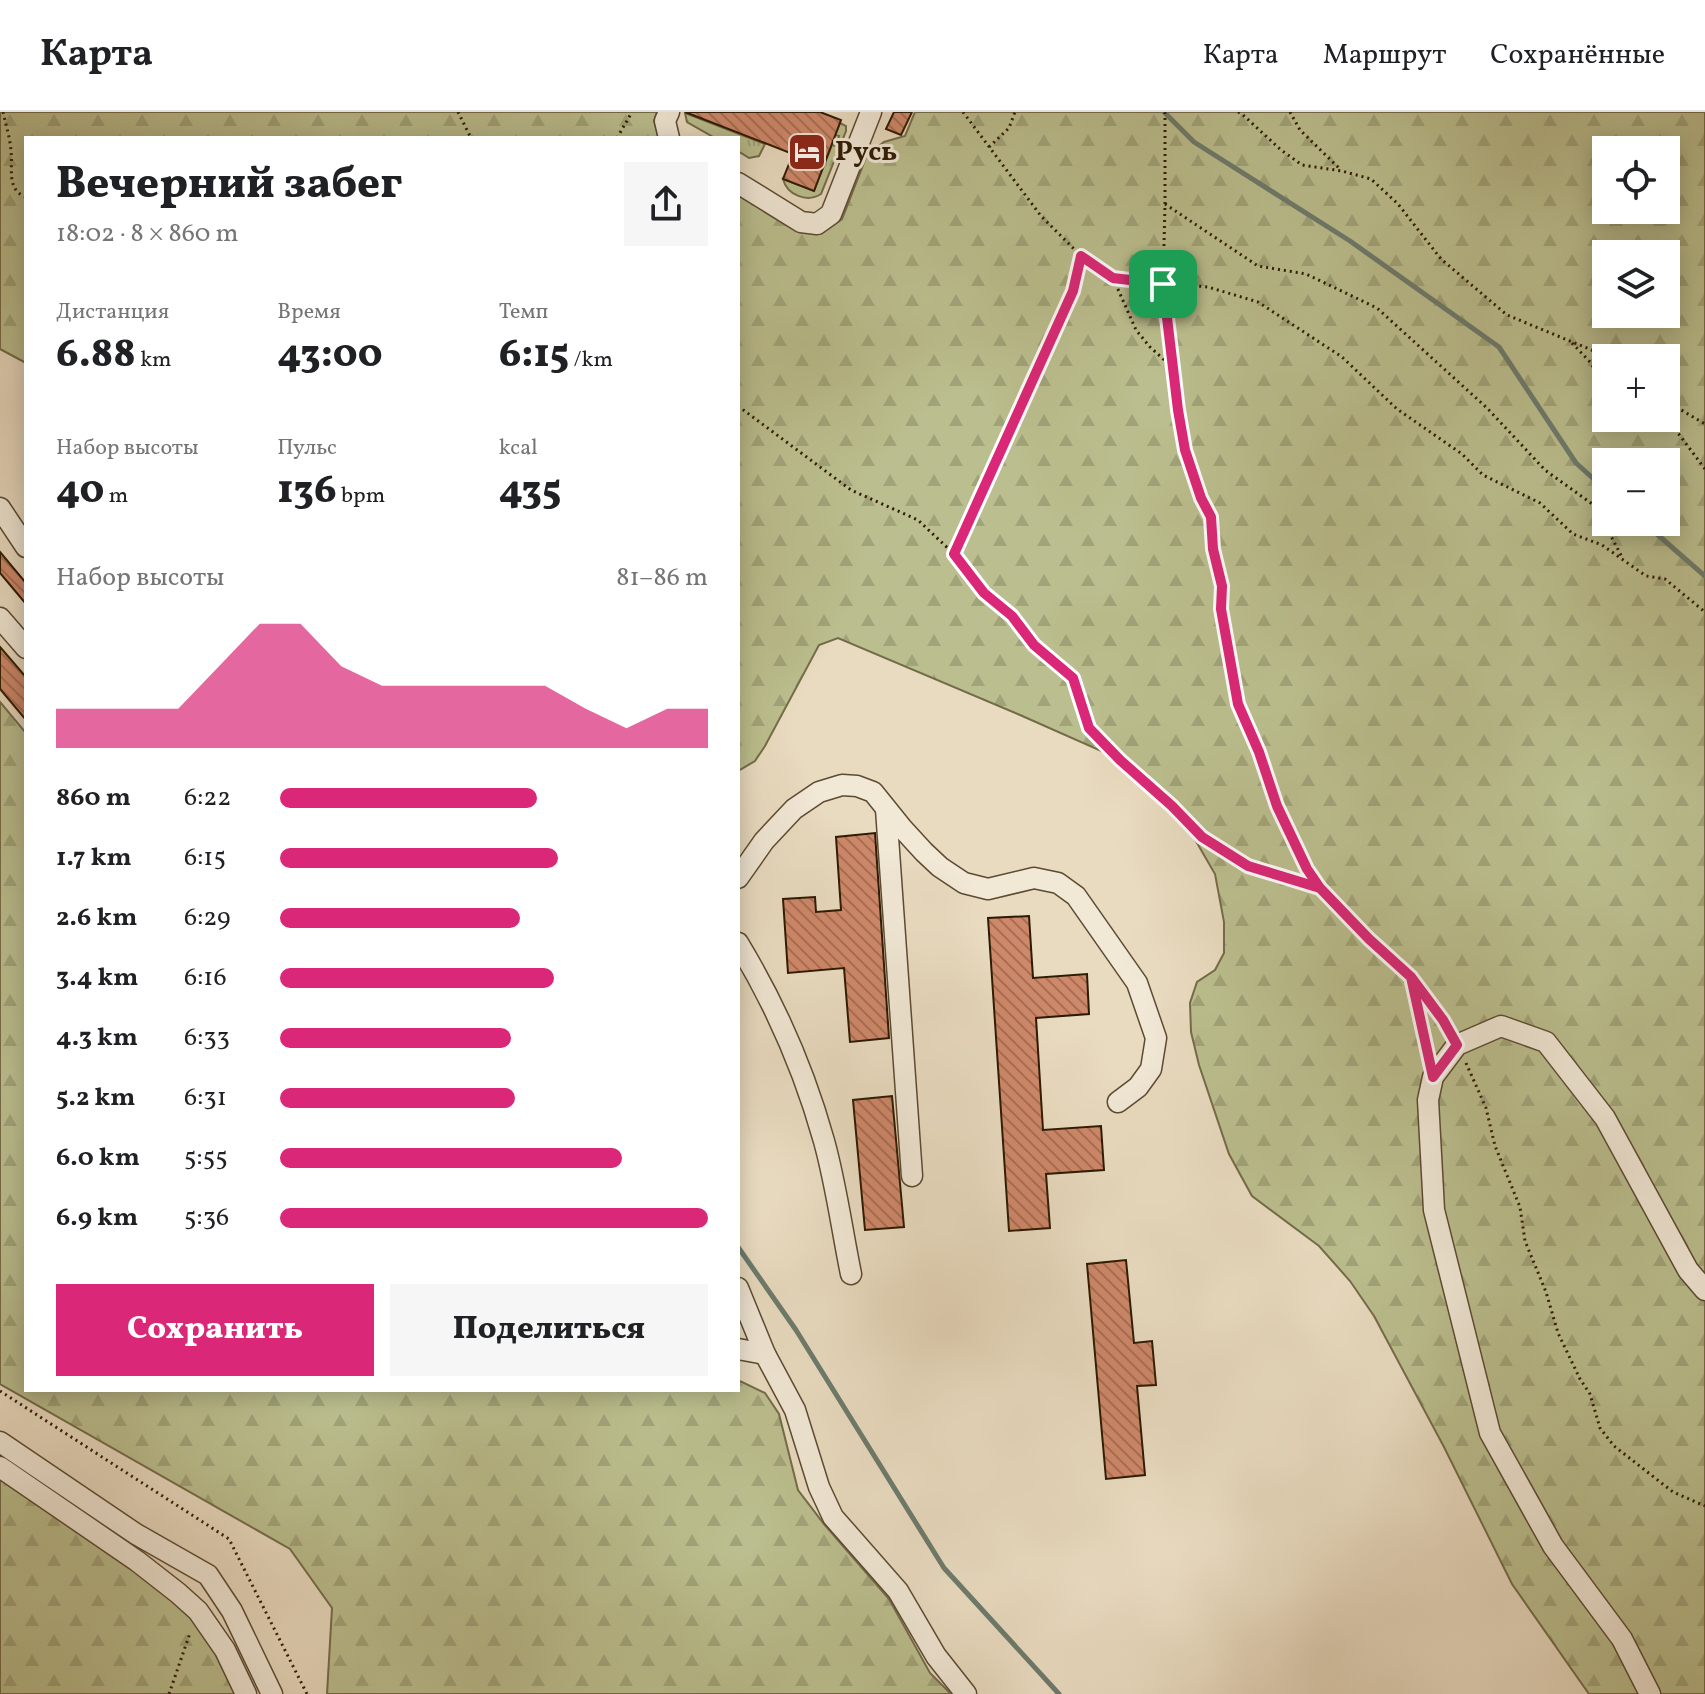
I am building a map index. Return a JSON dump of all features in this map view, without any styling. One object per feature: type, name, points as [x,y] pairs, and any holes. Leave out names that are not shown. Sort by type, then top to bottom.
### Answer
[{"type":"street","points":[[669,112],[665,121],[669,136]]},
{"type":"street","points":[[740,184],[801,222],[817,224],[831,214],[871,112]]},
{"type":"street","points":[[0,508],[24,544]]},
{"type":"street","points":[[0,618],[24,646]]},
{"type":"street","points":[[740,875],[764,841],[794,809],[819,792],[842,785],[873,792],[932,860],[964,883],[988,889],[1034,878],[1058,883],[1076,896],[1137,983],[1156,1038],[1151,1069],[1138,1087],[1118,1102]]},
{"type":"street","points":[[886,809],[912,1176]]},
{"type":"street","points":[[740,946],[796,1057],[824,1141],[851,1274]]},
{"type":"street","points":[[1650,1694],[1622,1639],[1553,1546],[1490,1433],[1434,1210],[1428,1100],[1433,1077],[1457,1045],[1501,1026],[1546,1042],[1605,1118],[1688,1270],[1705,1290]]},
{"type":"street","points":[[740,1293],[765,1354],[795,1410],[819,1487],[833,1517],[898,1591],[936,1656],[966,1694]]},
{"type":"street","points":[[740,1349],[765,1354]]},
{"type":"street","points":[[0,1442],[136,1534],[208,1575],[232,1611],[272,1694]]},
{"type":"street","points":[[0,1467],[137,1561],[198,1611],[225,1650],[246,1694]]},
{"type":"path","points":[[3,112],[11,150],[11,181],[24,196]]},
{"type":"path","points":[[458,112],[470,136]]},
{"type":"path","points":[[618,136],[632,112]]},
{"type":"path","points":[[963,112],[1041,216],[1081,256],[1113,278],[1208,287],[1258,302],[1342,357],[1397,409],[1462,454],[1483,475],[1540,503],[1573,534],[1602,545],[1646,576],[1665,579],[1705,612]]},
{"type":"path","points":[[989,147],[1009,128],[1015,112]]},
{"type":"path","points":[[1165,112],[1163,284],[1178,410],[1185,450],[1201,498],[1211,517],[1213,549],[1222,586],[1221,609],[1238,704],[1259,752],[1277,806],[1307,869],[1320,888],[1411,977],[1443,1020],[1457,1045],[1486,1108],[1495,1146],[1520,1207],[1525,1241],[1546,1292],[1558,1333],[1590,1394],[1600,1428],[1614,1446],[1673,1492],[1705,1506]]},
{"type":"path","points":[[1238,112],[1302,165],[1371,179],[1398,204],[1441,259],[1507,315],[1592,350]]},
{"type":"path","points":[[1290,112],[1300,130],[1342,171]]},
{"type":"path","points":[[1165,204],[1258,266],[1306,274],[1377,308],[1487,408],[1545,470],[1595,506],[1623,559]]},
{"type":"path","points":[[954,554],[1073,291],[1081,256]]},
{"type":"path","points":[[1113,278],[1136,330],[1174,369]]},
{"type":"path","points":[[1569,341],[1592,365]]},
{"type":"path","points":[[740,407],[851,490],[918,520],[954,554],[984,593],[1012,616],[1034,645],[1073,678],[1089,728],[1202,837],[1248,866],[1320,888]]},
{"type":"path","points":[[1680,409],[1705,424]]},
{"type":"path","points":[[1677,432],[1705,469]]},
{"type":"path","points":[[1411,977],[1433,1077]]},
{"type":"path","points":[[0,1391],[229,1539],[307,1694]]},
{"type":"path","points":[[169,1694],[198,1611]]},
{"type":"green space","points":[[0,112],[657,112],[654,121],[658,136],[24,136],[24,362],[0,349]]},
{"type":"green space","points":[[915,112],[1705,112],[1705,1694],[1589,1694],[1512,1584],[1374,1316],[1350,1281],[1319,1246],[1252,1196],[1229,1154],[1191,1032],[1190,1003],[1197,982],[1215,970],[1224,953],[1224,922],[1215,874],[1186,824],[1106,753],[838,638],[819,645],[765,746],[755,761],[740,770],[740,196],[799,232],[821,234],[842,219],[867,155],[884,142],[905,136]]},
{"type":"green space","points":[[685,113],[765,144],[759,156],[749,158],[740,152],[740,136],[712,136],[687,122]]},
{"type":"green space","points":[[840,123],[846,126],[846,131],[821,194],[810,198],[793,193],[783,179],[814,191],[832,145],[836,146],[839,136],[835,135]]},
{"type":"green space","points":[[0,702],[24,731],[24,1392],[740,1392],[740,1381],[765,1393],[779,1414],[798,1490],[889,1599],[930,1673],[951,1694],[327,1694],[332,1608],[290,1549],[0,1384]]},
{"type":"green space","points":[[0,1472],[175,1595],[248,1694],[0,1694]]},
{"type":"building","name":"Русь","points":[[685,112],[820,112],[841,120],[814,191],[783,179],[793,154]]},
{"type":"building","points":[[894,112],[912,112],[901,135],[886,129]]},
{"type":"building","points":[[0,552],[24,581],[24,602],[0,573]]},
{"type":"building","points":[[0,647],[24,675],[24,718],[0,689]]},
{"type":"building","points":[[875,833],[889,1038],[850,1042],[844,968],[788,973],[783,899],[815,897],[816,912],[841,910],[836,837]]},
{"type":"building","points":[[1029,916],[1033,978],[1087,974],[1089,1014],[1036,1018],[1043,1130],[1101,1126],[1104,1170],[1046,1174],[1050,1228],[1009,1231],[988,918]]},
{"type":"building","points":[[892,1096],[904,1227],[865,1230],[853,1100]]},
{"type":"building","points":[[1126,1260],[1134,1343],[1152,1341],[1156,1385],[1137,1386],[1145,1475],[1106,1479],[1087,1264]]},
{"type":"waterway","points":[[1164,112],[1194,142],[1350,241],[1499,347],[1576,463],[1592,477]]},
{"type":"waterway","points":[[1659,536],[1705,576]]},
{"type":"waterway","points":[[740,1250],[796,1330],[944,1568],[1059,1694]]},
{"type":"place","name":"Русь","points":[[807,152]]},
{"type":"route","points":[[1163,284],[1113,278],[1081,256],[1073,291],[954,554],[984,593],[1012,616],[1034,645],[1073,678],[1089,728],[1202,837],[1248,866],[1320,888],[1411,977],[1443,1020],[1457,1045],[1433,1077],[1411,977],[1369,939],[1320,888],[1307,869],[1277,806],[1259,752],[1238,704],[1221,609],[1222,586],[1213,549],[1211,517],[1201,498],[1185,450],[1163,284]]}]
